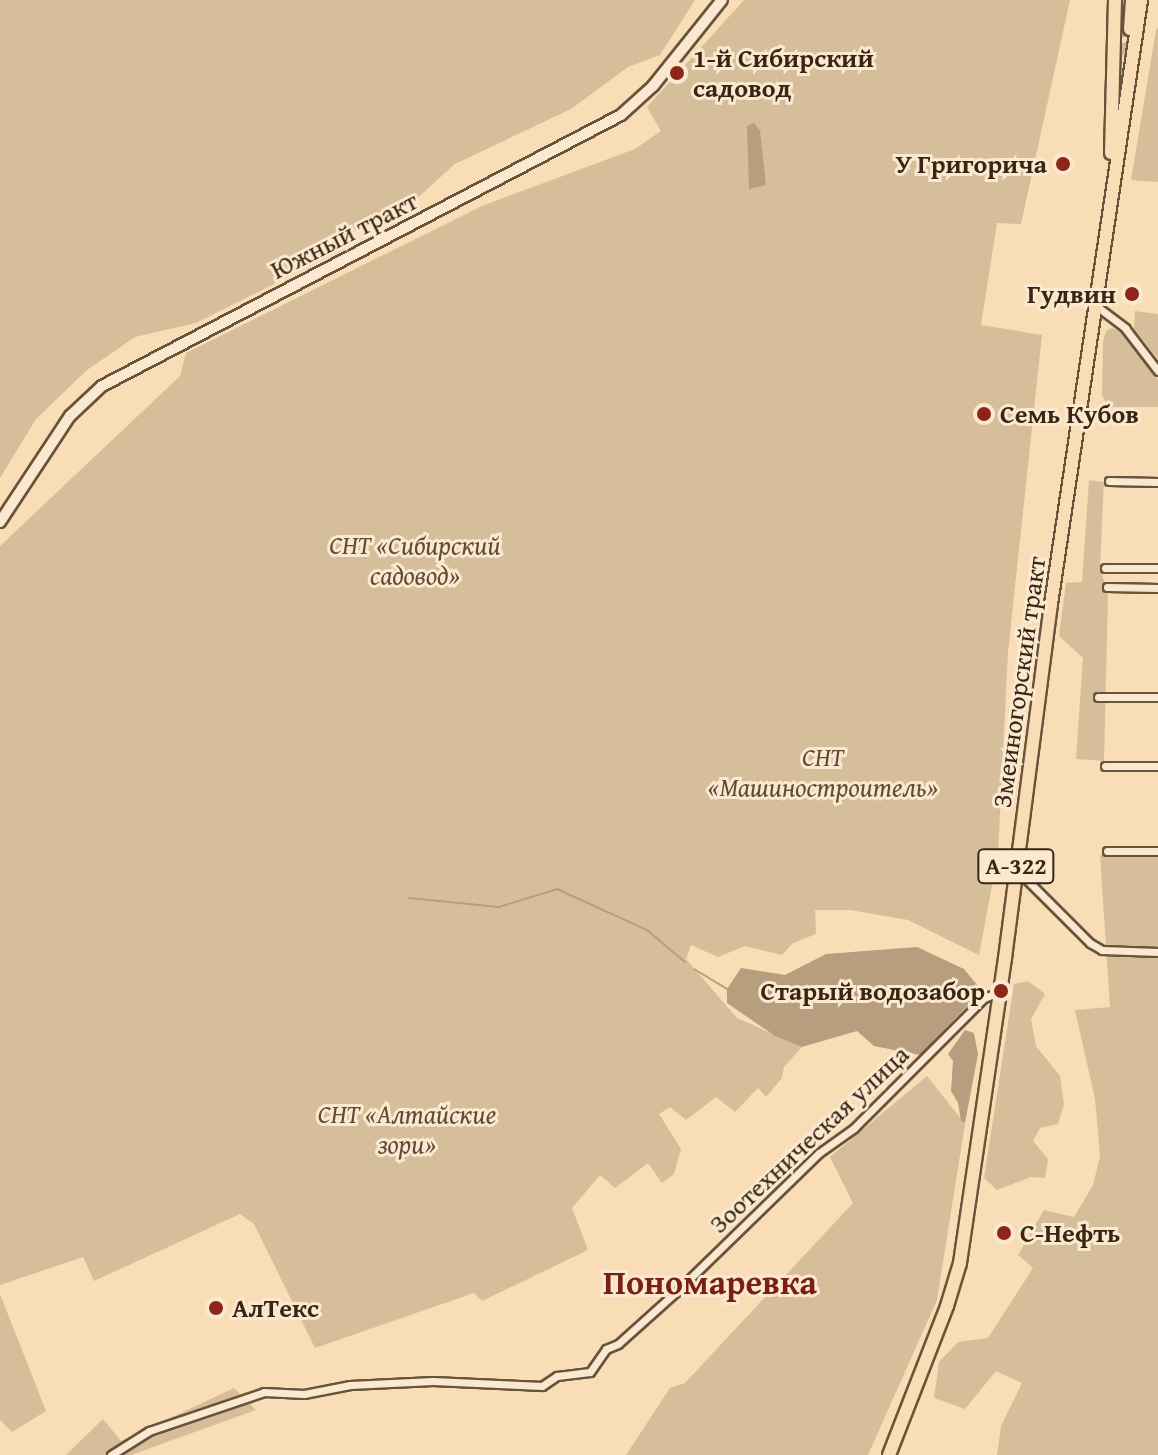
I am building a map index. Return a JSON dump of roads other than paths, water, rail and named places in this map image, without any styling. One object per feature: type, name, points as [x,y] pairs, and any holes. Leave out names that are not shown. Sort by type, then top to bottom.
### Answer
[{"type":"highway","points":[[1112,190],[1115,0]]},
{"type":"highway","name":"Змеиногорский тракт","points":[[889,1455],[947,1306],[960,1263],[1123,122],[1135,3]]},
{"type":"highway","points":[[1111,147],[1120,55]]},
{"type":"main road","name":"Южный тракт","points":[[0,522],[70,416],[102,386],[621,115],[653,86],[722,0]]},
{"type":"street","points":[[1095,305],[1125,328],[1158,371]]},
{"type":"street","points":[[1109,481],[1158,482]]},
{"type":"street","points":[[1105,568],[1158,568]]},
{"type":"street","points":[[1107,587],[1158,588]]},
{"type":"street","points":[[1098,697],[1158,697]]},
{"type":"street","points":[[1105,766],[1158,766]]},
{"type":"street","points":[[1107,851],[1158,851]]},
{"type":"street","points":[[1016,869],[1090,943],[1102,950],[1158,952]]},
{"type":"street","name":"Зоотехническая улица","points":[[111,1455],[149,1431],[264,1392],[304,1394],[350,1385],[433,1381],[542,1386],[557,1376],[590,1372],[606,1349],[618,1344],[668,1299],[819,1153],[854,1128],[984,998],[1001,991]]},
{"type":"waterway","points":[[409,898],[499,907],[557,889],[647,930],[685,962]]},
{"type":"waterway","points":[[694,969],[727,989]]},
{"type":"tunnel","points":[[1120,55],[1123,0]]},
{"type":"place","name":"1-й Сибирский садовод","points":[[677,73]]},
{"type":"place","name":"У Григорича","points":[[1063,164]]},
{"type":"place","name":"Гудвин","points":[[1132,294]]},
{"type":"place","name":"Семь Кубов","points":[[984,414]]},
{"type":"place","name":"Старый водозабор","points":[[1001,991]]},
{"type":"place","name":"С-Нефть","points":[[1004,1233]]},
{"type":"place","name":"АлТекс","points":[[216,1308]]},
{"type":"district","name":"Пономаревка","points":[[710,1282]]},
{"type":"park label","name":"СНТ «Сибирский садовод»","points":[[415,560]]},
{"type":"park label","name":"СНТ «Машиностроитель»","points":[[823,772]]},
{"type":"park label","name":"СНТ «Алтайские зори»","points":[[407,1129]]}]
